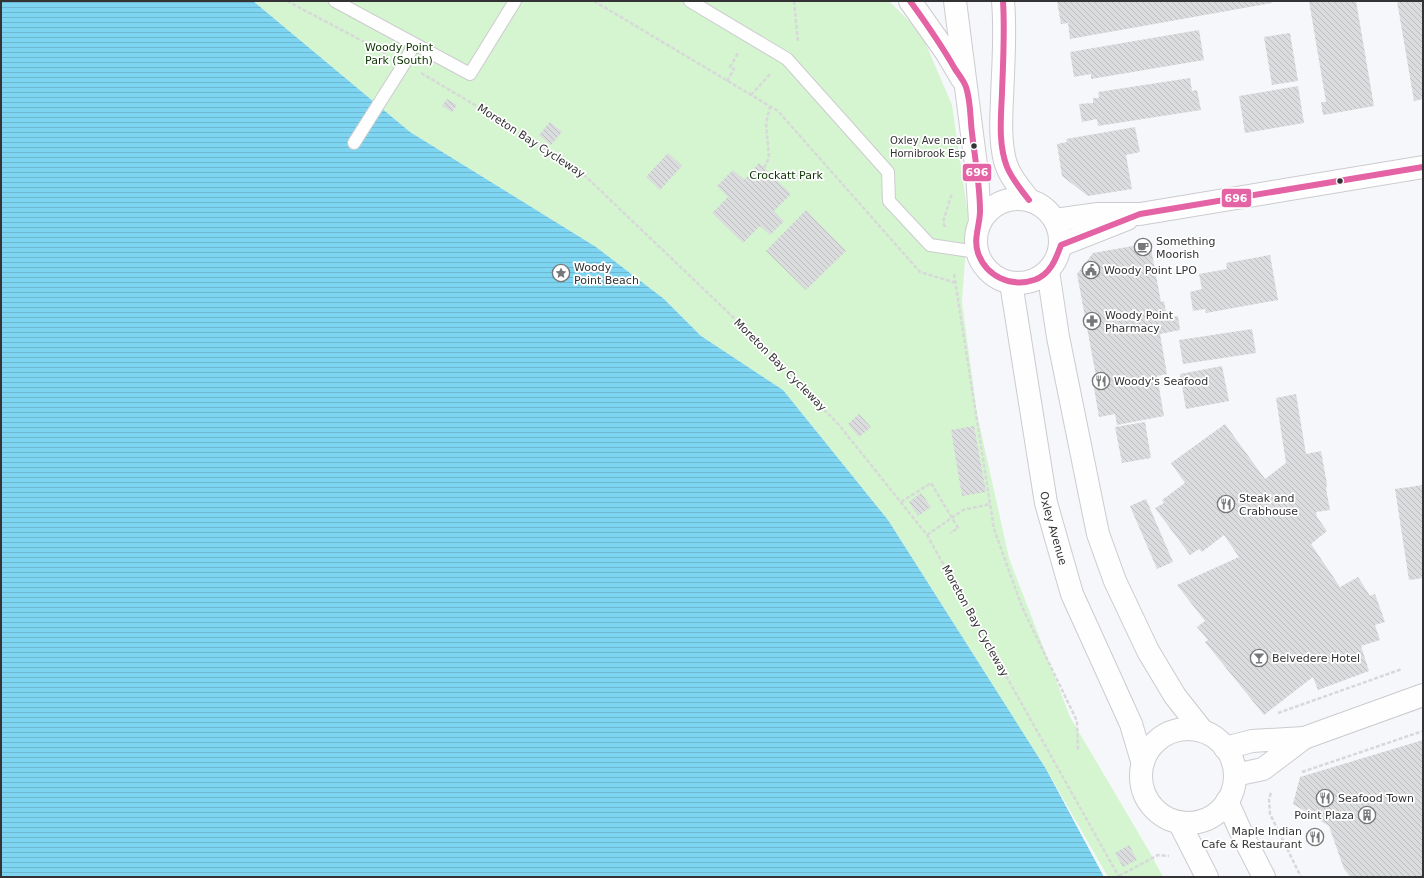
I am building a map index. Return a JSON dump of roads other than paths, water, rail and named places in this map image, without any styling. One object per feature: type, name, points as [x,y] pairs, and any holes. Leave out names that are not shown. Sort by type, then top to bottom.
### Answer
[{"type":"street","points":[[910,1],[946,52],[967,89]]},
{"type":"street","points":[[955,1],[977,173],[980,222],[976,242],[982,263],[990,272],[1000,279],[1024,283],[1037,279],[1048,271],[1056,260],[1061,245],[1060,232],[1055,220],[1040,204],[1029,200],[1015,199],[1000,203],[989,211],[980,222]]},
{"type":"street","points":[[1003,1],[1005,26],[1001,126],[1002,143],[1005,161],[1011,175],[1029,200]]},
{"type":"street","points":[[1055,220],[1098,214],[1140,214],[1423,167]]},
{"type":"street","points":[[1061,245],[1140,214]]},
{"type":"street","points":[[1048,271],[1058,337],[1098,534],[1114,581],[1148,651],[1175,696],[1201,729],[1216,739],[1225,748],[1232,760],[1235,775],[1233,789],[1227,801],[1218,812],[1206,820],[1192,823],[1179,822],[1163,816],[1151,806],[1142,791],[1142,762],[1150,748],[1162,737],[1176,731],[1201,729]]},
{"type":"street","name":"Oxley Avenue","points":[[1011,282],[1046,503],[1072,594],[1131,724],[1142,762]]},
{"type":"street","points":[[1225,748],[1252,740],[1304,738],[1423,696]]},
{"type":"street","points":[[1235,775],[1263,769],[1304,738]]},
{"type":"street","points":[[1227,801],[1264,877]]},
{"type":"street","points":[[1179,822],[1207,877]]},
{"type":"lane","points":[[335,1],[470,74],[515,1]]},
{"type":"lane","points":[[690,1],[787,59],[888,172],[889,201],[930,245],[978,252]]},
{"type":"lane","points":[[354,143],[404,64],[414,44]]},
{"type":"water","points":[[1,1],[253,1],[410,132],[596,247],[664,299],[701,336],[783,390],[888,520],[1046,769],[1104,877],[1,877]]},
{"type":"place","name":"Oxley Ave near Hornibrook Esp","points":[[974,146]]},
{"type":"place","name":"Something Moorish","points":[[1143,247]]},
{"type":"place","name":"Woody Point LPO","points":[[1091,270]]},
{"type":"place","name":"Woody Point Beach","points":[[561,273]]},
{"type":"place","name":"Woody Point Pharmacy","points":[[1092,321]]},
{"type":"place","name":"Woody's Seafood","points":[[1101,381]]},
{"type":"place","name":"Steak and Crabhouse","points":[[1226,504]]},
{"type":"place","name":"Belvedere Hotel","points":[[1259,658]]},
{"type":"place","name":"Seafood Town","points":[[1325,798]]},
{"type":"place","name":"Point Plaza","points":[[1367,815]]},
{"type":"place","name":"Maple Indian Cafe & Restaurant","points":[[1315,837]]},
{"type":"park label","name":"Woody Point Park (South)","points":[[399,53]]},
{"type":"park label","name":"Crockatt Park","points":[[786,175]]}]
